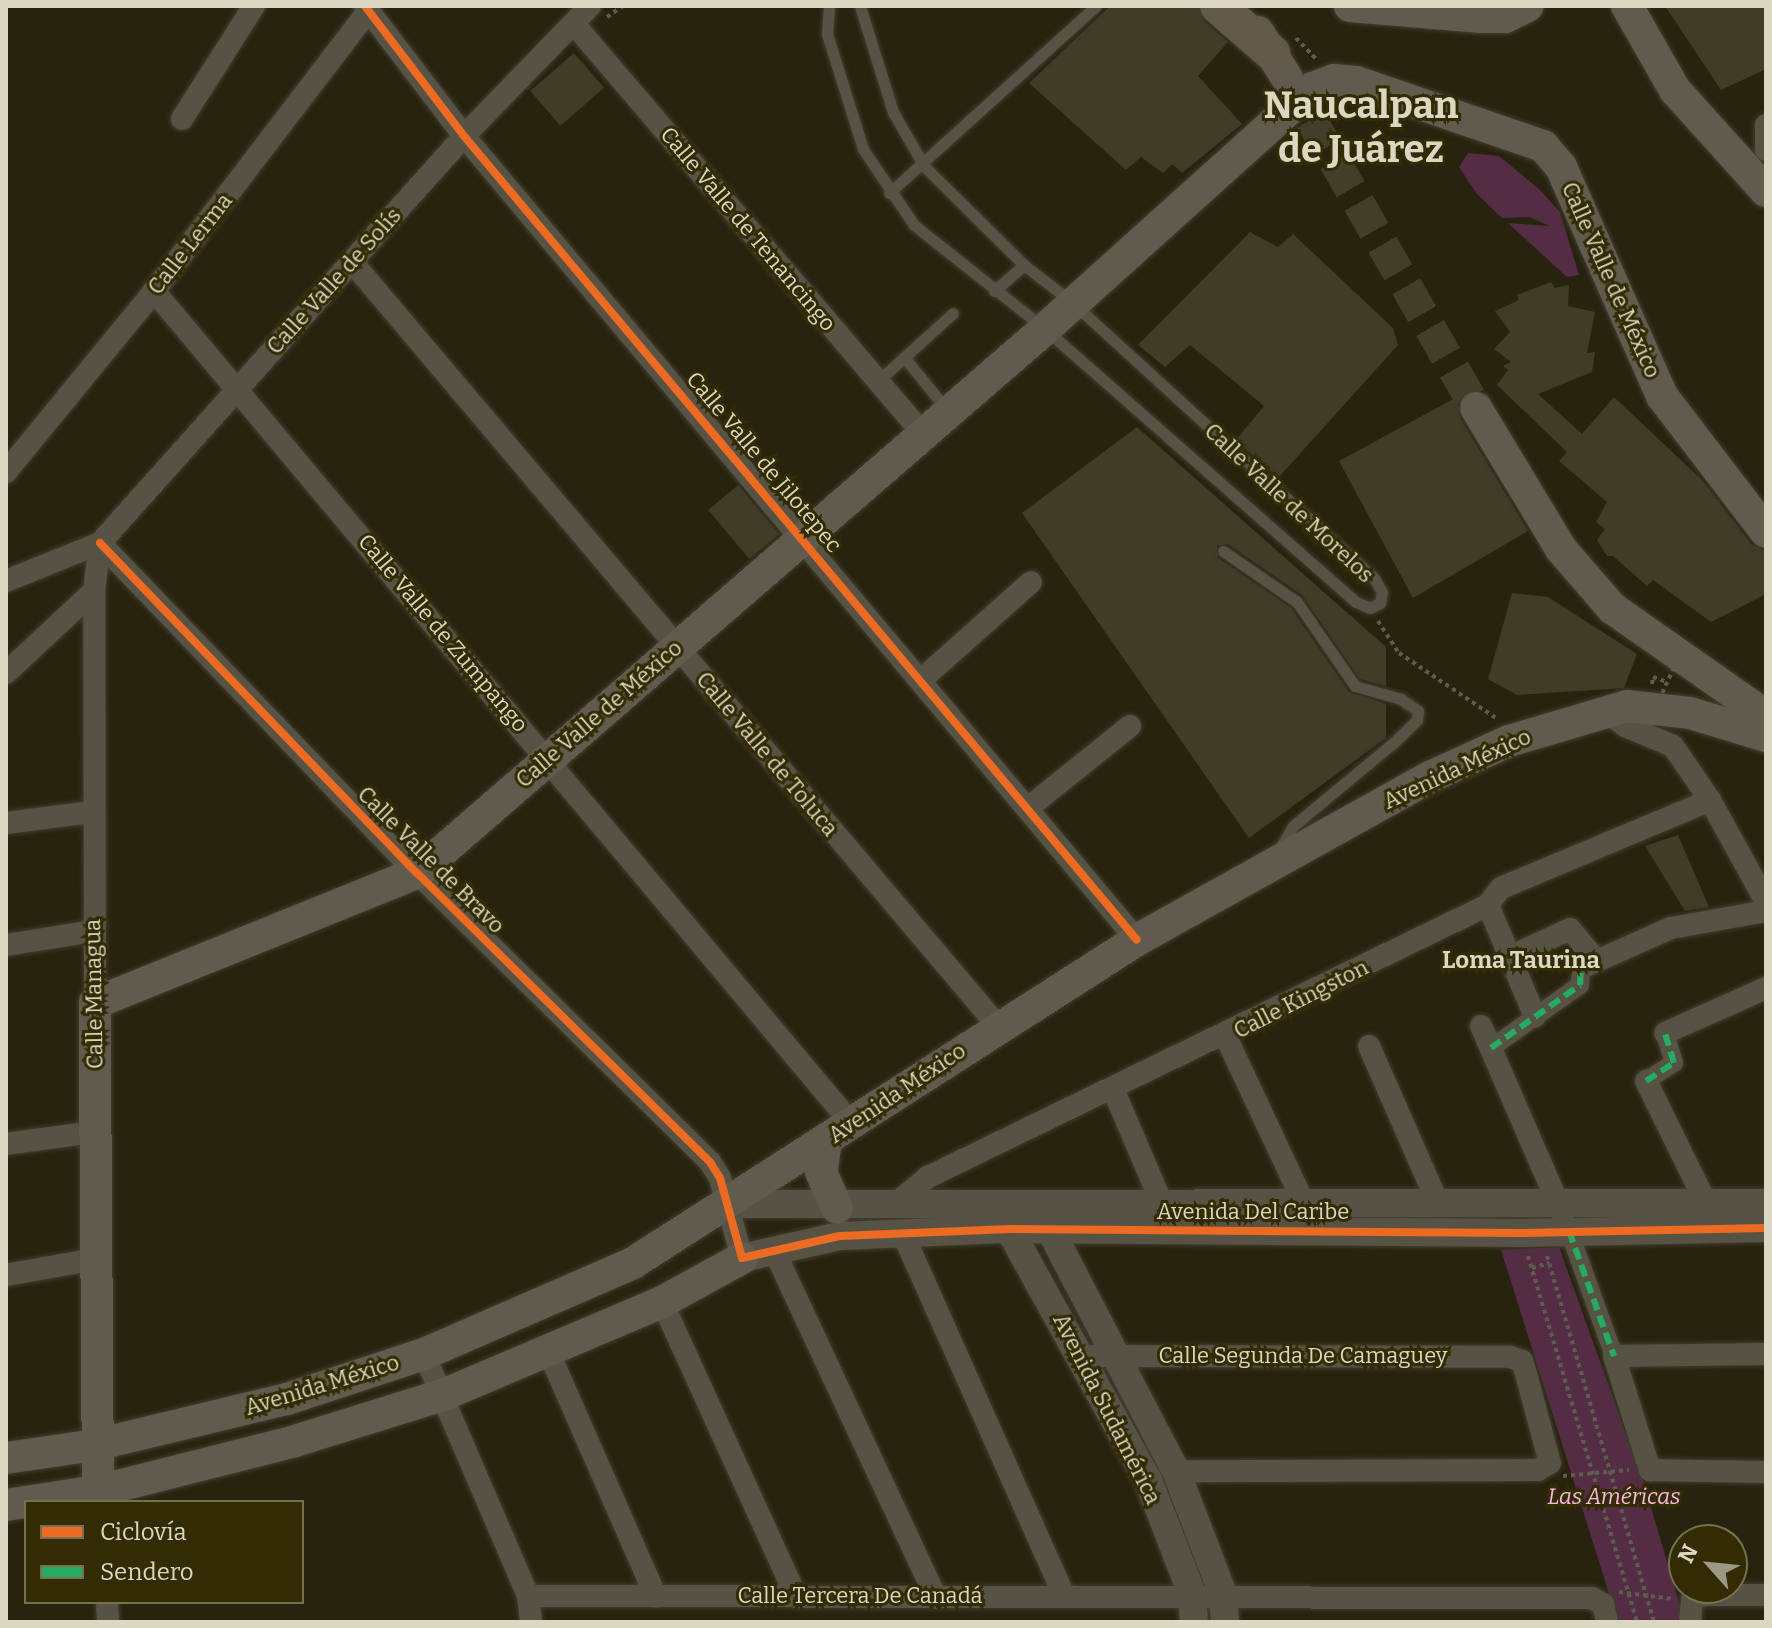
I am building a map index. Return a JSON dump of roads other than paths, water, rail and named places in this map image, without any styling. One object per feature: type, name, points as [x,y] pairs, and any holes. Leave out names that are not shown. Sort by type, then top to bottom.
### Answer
[{"type":"main road","points":[[1218,6],[1291,73]]},
{"type":"main road","points":[[1241,6],[1291,73]]},
{"type":"main road","points":[[1350,6],[1482,17],[1505,17],[1528,6]]},
{"type":"main road","points":[[1627,6],[1675,90],[1766,191]]},
{"type":"main road","name":"Calle Valle de México","points":[[95,1003],[417,873],[1045,329],[1291,73],[1356,82],[1543,146],[1561,167],[1662,396],[1766,532]]},
{"type":"main road","points":[[1476,408],[1561,549],[1612,608],[1766,716]]},
{"type":"main road","name":"Avenida México","points":[[6,1458],[95,1445],[287,1399],[424,1354],[633,1263],[839,1133],[997,1025],[1137,940],[1430,777],[1509,741],[1602,709],[1636,706],[1690,713],[1766,736]]},
{"type":"main road","name":"Calle Managua","points":[[95,1003],[95,1445],[98,1496]]},
{"type":"main road","points":[[838,1222],[821,1172],[839,1133]]},
{"type":"main road","name":"Avenida México","points":[[57,1500],[98,1496],[295,1441],[443,1395],[549,1353],[662,1302],[742,1258]]},
{"type":"street","points":[[182,119],[254,6]]},
{"type":"street","name":"Calle Valle de Solís","points":[[100,543],[464,136],[590,6]]},
{"type":"street","name":"Calle Valle de Jilotepec","points":[[366,8],[464,136],[805,539],[1137,940]]},
{"type":"street","name":"Calle Lerma","points":[[6,472],[154,291],[366,8]]},
{"type":"street","name":"Calle Valle de Tenancingo","points":[[574,24],[923,434]]},
{"type":"street","points":[[1766,125],[1766,150]]},
{"type":"street","name":"Calle Valle de Toluca","points":[[352,262],[997,1025]]},
{"type":"street","name":"Calle Valle de Zumpango","points":[[154,291],[548,758],[839,1133]]},
{"type":"street","points":[[6,581],[100,543]]},
{"type":"street","name":"Calle Managua","points":[[95,1003],[92,812],[94,591],[100,543]]},
{"type":"street","name":"Calle Valle de Bravo","points":[[100,543],[417,873],[710,1162],[728,1204],[742,1258]]},
{"type":"street","points":[[921,680],[1031,582]]},
{"type":"street","points":[[6,673],[94,591]]},
{"type":"street","points":[[1602,709],[1625,726],[1673,746],[1710,800],[1766,902]]},
{"type":"street","points":[[1028,808],[1130,726]]},
{"type":"street","name":"Calle Kingston","points":[[894,1205],[928,1177],[1226,1037],[1488,905],[1501,888],[1710,800]]},
{"type":"street","points":[[6,823],[92,812]]},
{"type":"street","points":[[1488,905],[1535,1017]]},
{"type":"street","points":[[1491,1048],[1580,985],[1588,964],[1671,928],[1766,911]]},
{"type":"street","points":[[1512,956],[1570,929],[1588,964]]},
{"type":"street","points":[[6,945],[93,931]]},
{"type":"street","points":[[1706,1203],[1646,1081],[1674,1063],[1665,1033],[1766,988]]},
{"type":"street","points":[[1481,1026],[1564,1218],[1614,1356],[1650,1470],[1766,1472]]},
{"type":"street","points":[[1226,1037],[1317,1229]]},
{"type":"street","points":[[1369,1046],[1437,1201]]},
{"type":"street","points":[[1113,1089],[1162,1204]]},
{"type":"street","points":[[6,1144],[95,1132]]},
{"type":"street","name":"Avenida Del Caribe","points":[[1043,1217],[1162,1204],[1437,1201],[1564,1218],[1766,1228]]},
{"type":"street","name":"Avenida Del Caribe","points":[[742,1258],[894,1205],[1003,1217],[1317,1229],[1531,1232],[1564,1218],[1706,1203],[1766,1203]]},
{"type":"street","name":"Avenida Del Caribe","points":[[728,1204],[903,1234],[1003,1217]]},
{"type":"street","name":"Avenida Sudamérica","points":[[1003,1217],[1083,1356],[1148,1480],[1192,1594],[1194,1622]]},
{"type":"street","name":"Avenida Sudamérica","points":[[1043,1217],[1176,1471],[1224,1608]]},
{"type":"street","points":[[903,1234],[1064,1596]]},
{"type":"street","points":[[773,1248],[936,1598]]},
{"type":"street","points":[[6,1275],[96,1259]]},
{"type":"street","points":[[662,1302],[795,1594]]},
{"type":"street","points":[[549,1353],[656,1597]]},
{"type":"street","points":[[424,1354],[528,1596],[531,1622]]},
{"type":"street","points":[[1614,1356],[1766,1354]]},
{"type":"street","name":"Calle Segunda De Camaguey","points":[[1083,1356],[1510,1357],[1522,1361],[1550,1463],[1538,1470],[1176,1471]]},
{"type":"street","name":"Calle Tercera De Canadá","points":[[528,1596],[795,1594],[936,1598],[1192,1594],[1224,1608],[1601,1608]]},
{"type":"street","points":[[1691,1608],[1766,1595]]},
{"type":"lane","name":"Calle Valle de Morelos","points":[[829,6],[827,34],[863,149],[889,193],[914,225],[1045,329],[1356,602],[1370,608],[1380,603],[1382,592],[1374,578],[1072,302],[1024,265],[924,166],[893,112],[860,6]]},
{"type":"lane","points":[[889,193],[924,166],[1096,6]]},
{"type":"lane","points":[[994,291],[1024,265]]},
{"type":"lane","points":[[878,381],[953,313]]},
{"type":"lane","points":[[904,357],[948,411]]},
{"type":"lane","points":[[1223,551],[1297,602],[1355,686],[1401,699],[1418,711],[1417,720],[1393,743],[1293,826],[1271,864]]},
{"type":"tunnel","points":[[1287,78],[1476,408]]},
{"type":"district","name":"Naucalpan de Juárez","points":[[1361,128]]},
{"type":"district","name":"Loma Taurina","points":[[1521,961]]},
{"type":"park label","name":"Las Américas","points":[[1614,1497]]}]
